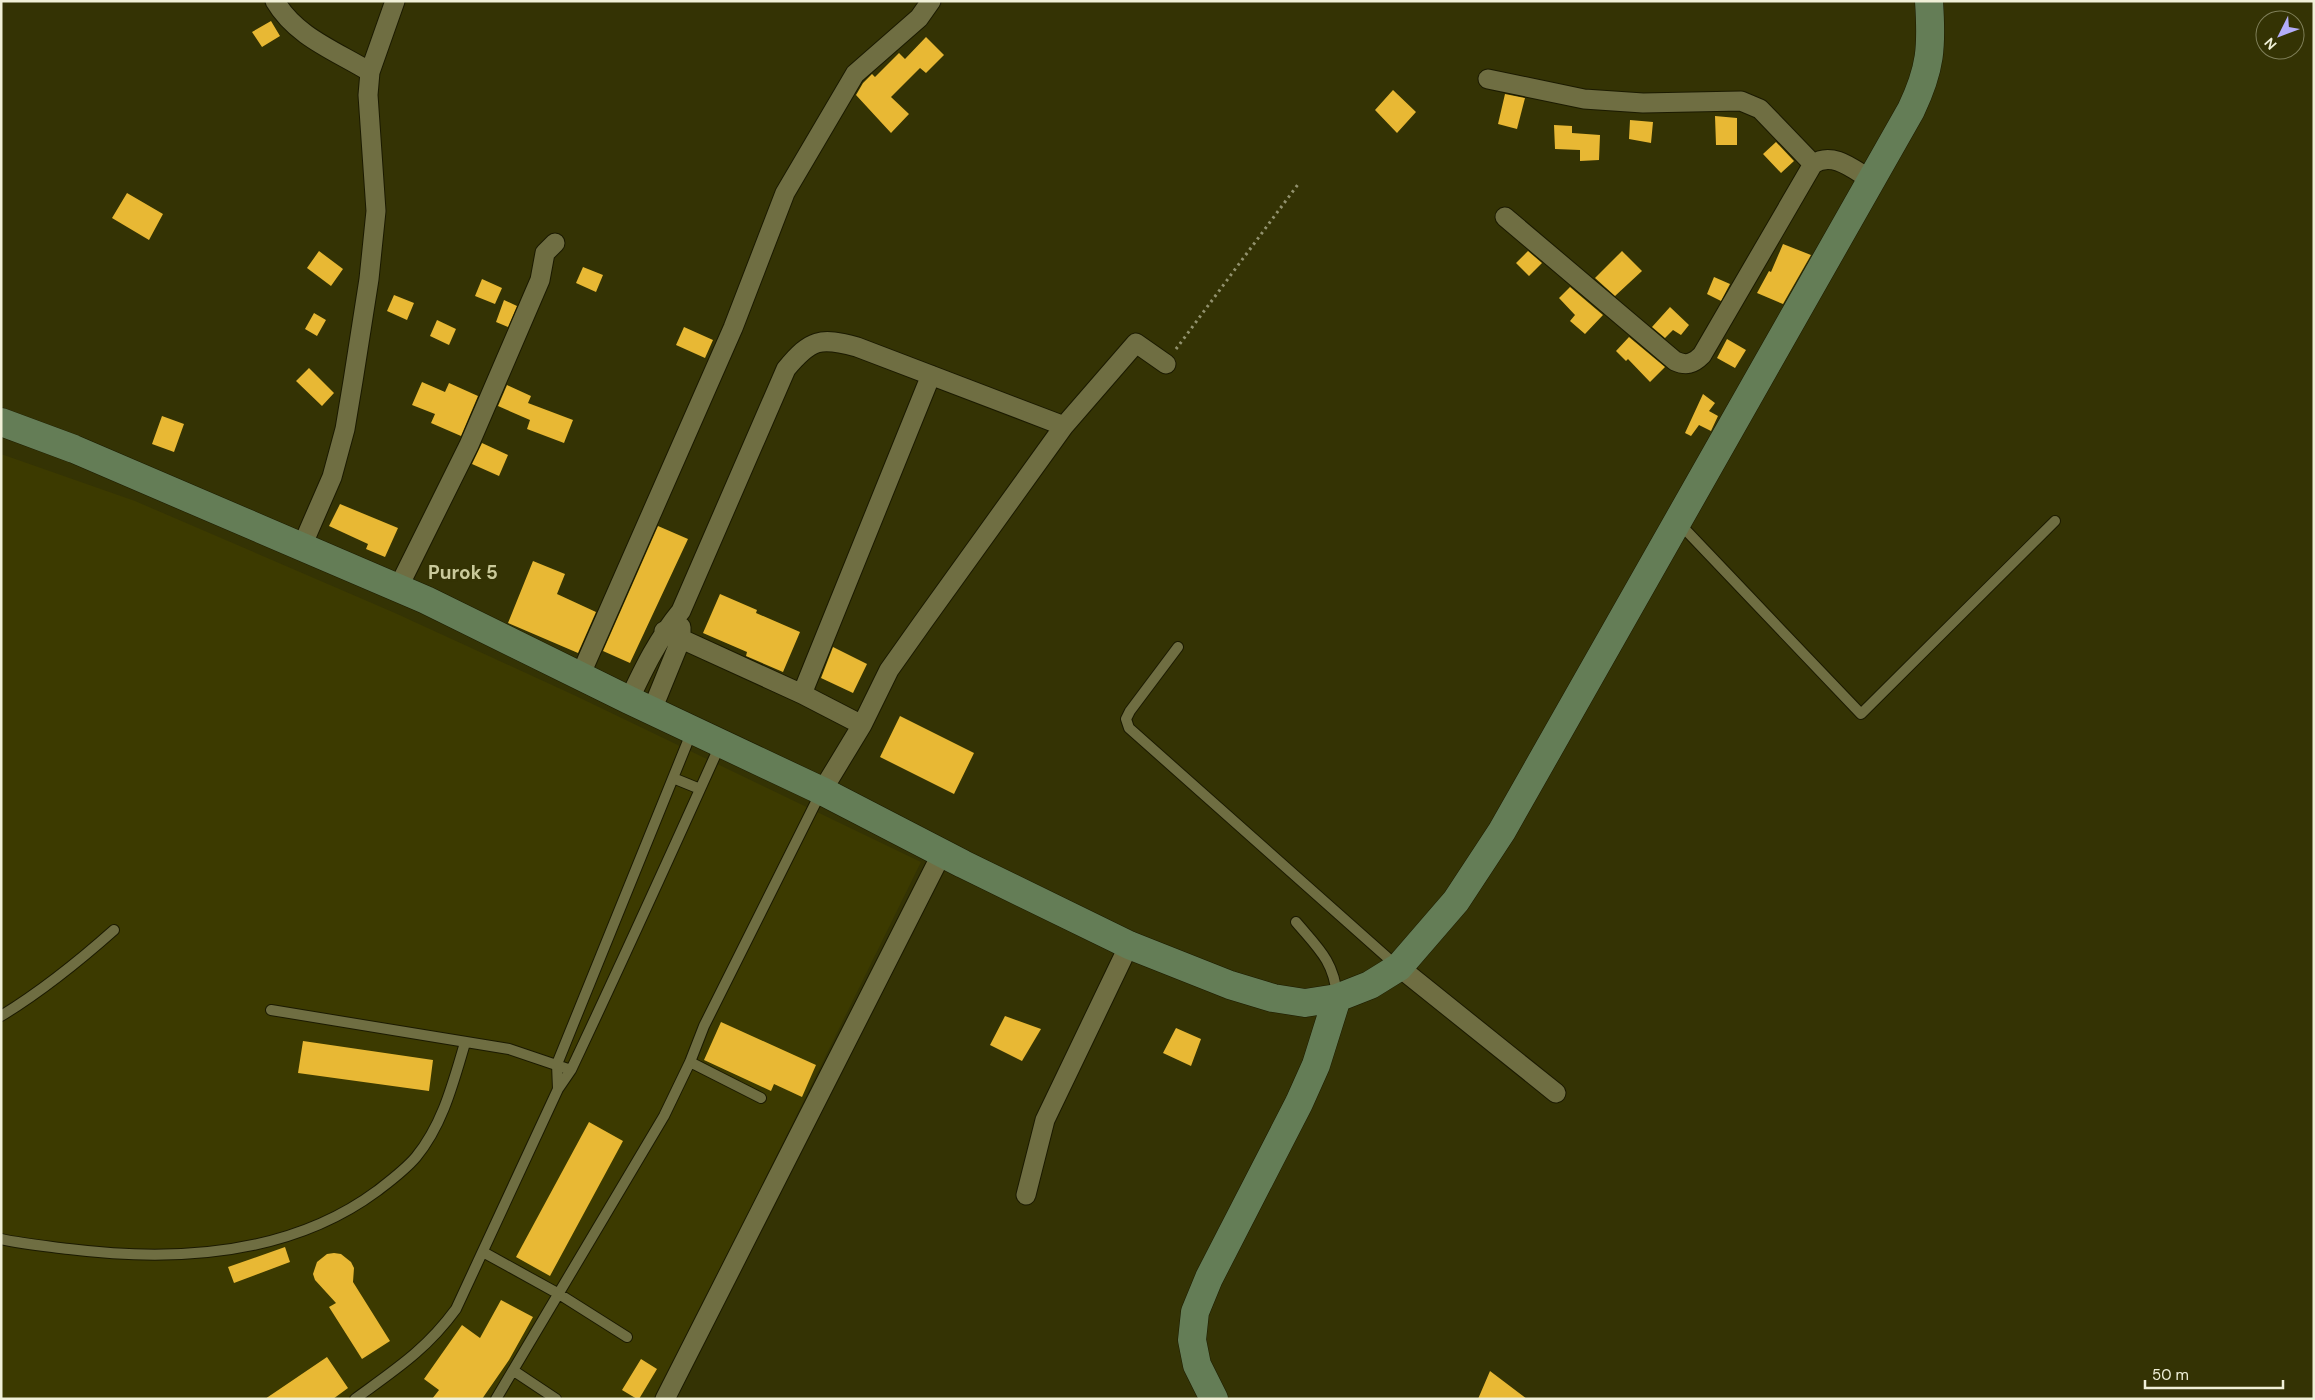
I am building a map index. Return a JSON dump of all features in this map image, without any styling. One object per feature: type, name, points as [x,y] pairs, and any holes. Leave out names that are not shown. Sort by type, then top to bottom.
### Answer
[{"type":"street","points":[[275,1],[282,14],[297,29],[370,72]]},
{"type":"street","points":[[302,546],[332,477],[344,429],[369,279],[376,210],[368,95],[370,72],[395,1]]},
{"type":"street","points":[[580,676],[733,328],[786,193],[855,74],[919,18],[931,1]]},
{"type":"street","points":[[1,422],[74,449],[398,588],[822,791],[942,853],[1129,945],[1230,985],[1273,998],[1305,1003],[1337,998],[1370,985],[1399,967],[1456,901],[1502,831],[1911,110],[1924,84],[1930,62],[1929,1]]},
{"type":"street","points":[[1488,79],[1584,99],[1643,103],[1741,101],[1760,109],[1813,164]]},
{"type":"street","points":[[1505,216],[1675,361],[1682,364],[1690,364],[1702,356],[1813,164],[1819,160],[1833,159],[1870,180]]},
{"type":"street","points":[[398,588],[469,445],[540,280],[546,253],[555,243]]},
{"type":"street","points":[[640,705],[672,635],[786,368],[797,355],[813,343],[832,340],[931,375],[1064,426]]},
{"type":"street","points":[[822,791],[862,725],[889,670],[1064,426],[1136,343],[1166,364]]},
{"type":"street","points":[[802,694],[931,375]]},
{"type":"street","points":[[672,635],[802,694],[862,725]]},
{"type":"street","points":[[665,1399],[942,853]]},
{"type":"street","points":[[1026,1195],[1045,1120],[1129,945]]},
{"type":"street","points":[[1399,967],[1556,1094]]},
{"type":"street","points":[[1214,1399],[1197,1365],[1192,1340],[1195,1312],[1209,1278],[1299,1103],[1316,1065],[1337,998]]},
{"type":"lane","points":[[1678,522],[1862,714],[2055,521]]},
{"type":"lane","points":[[1178,648],[1130,711],[1126,720],[1128,728],[1399,967]]},
{"type":"lane","points":[[558,1089],[557,1064],[692,730]]},
{"type":"lane","points":[[355,1399],[417,1353],[436,1335],[456,1309],[558,1089],[571,1070],[678,842],[720,743]]},
{"type":"lane","points":[[673,778],[700,789]]},
{"type":"lane","points":[[496,1399],[664,1116],[690,1062],[704,1026],[822,791]]},
{"type":"lane","points":[[1296,922],[1331,965],[1335,978],[1337,998]]},
{"type":"lane","points":[[1,1016],[33,996],[76,964],[114,930]]},
{"type":"lane","points":[[270,1010],[509,1049],[571,1070]]},
{"type":"lane","points":[[1,1238],[120,1255],[194,1254],[255,1245],[337,1218],[393,1180],[416,1157],[435,1128],[448,1101],[465,1043]]},
{"type":"lane","points":[[690,1062],[761,1098]]},
{"type":"lane","points":[[483,1252],[559,1294],[627,1337]]},
{"type":"lane","points":[[514,1371],[556,1399]]},
{"type":"path","points":[[1166,364],[1298,182]]},
{"type":"shaded area","points":[[1,454],[135,501],[395,613],[576,696],[921,862],[657,1399],[1,1399]]},
{"type":"building","points":[[271,21],[280,36],[262,47],[252,32]]},
{"type":"building","points":[[926,37],[944,55],[926,73],[920,68],[891,97],[909,114],[891,133],[856,95],[863,83],[872,74],[875,77],[899,53],[905,59]]},
{"type":"building","points":[[1393,90],[1416,112],[1397,133],[1375,110]]},
{"type":"building","points":[[1505,94],[1525,98],[1517,129],[1498,124]]},
{"type":"building","points":[[1715,116],[1737,118],[1737,145],[1716,145]]},
{"type":"building","points":[[1630,120],[1653,122],[1651,143],[1629,139]]},
{"type":"building","points":[[1554,125],[1572,126],[1572,133],[1600,135],[1599,160],[1580,161],[1580,150],[1555,149]]},
{"type":"building","points":[[1776,142],[1794,161],[1781,173],[1763,154]]},
{"type":"building","points":[[127,193],[163,214],[149,240],[112,218]]},
{"type":"building","points":[[1783,244],[1811,255],[1783,304],[1757,293],[1769,271],[1771,272]]},
{"type":"building","points":[[319,251],[343,269],[331,286],[307,268]]},
{"type":"building","points":[[1528,251],[1542,263],[1529,276],[1516,263]]},
{"type":"building","points":[[1622,251],[1642,271],[1615,296],[1595,278]]},
{"type":"building","points":[[583,267],[603,275],[596,292],[576,283]]},
{"type":"building","points":[[1714,277],[1730,284],[1721,301],[1707,294]]},
{"type":"building","points":[[482,279],[502,288],[495,304],[475,296]]},
{"type":"building","points":[[1570,287],[1603,315],[1585,334],[1570,321],[1575,315],[1559,298]]},
{"type":"building","points":[[394,295],[414,303],[407,320],[387,311]]},
{"type":"building","points":[[504,300],[517,306],[508,327],[496,322]]},
{"type":"building","points":[[1670,307],[1689,325],[1681,335],[1673,330],[1665,338],[1652,327]]},
{"type":"building","points":[[314,313],[326,320],[317,336],[305,329]]},
{"type":"building","points":[[437,320],[456,329],[449,345],[430,336]]},
{"type":"building","points":[[684,327],[713,340],[705,358],[676,345]]},
{"type":"building","points":[[1629,337],[1665,367],[1650,382],[1628,359],[1626,361],[1616,351]]},
{"type":"building","points":[[1727,339],[1746,350],[1735,368],[1717,358]]},
{"type":"building","points":[[309,368],[334,393],[322,406],[296,381]]},
{"type":"building","points":[[422,382],[445,392],[449,383],[478,396],[461,436],[431,423],[435,414],[412,405]]},
{"type":"building","points":[[507,385],[531,396],[528,403],[573,420],[564,443],[527,429],[530,420],[498,406]]},
{"type":"building","points":[[1703,394],[1715,403],[1709,411],[1718,416],[1711,431],[1699,425],[1691,436],[1685,433]]},
{"type":"building","points":[[162,416],[184,424],[174,452],[152,444]]},
{"type":"building","points":[[482,443],[508,455],[499,476],[472,464]]},
{"type":"building","points":[[340,504],[398,528],[385,557],[366,549],[368,544],[329,526]]},
{"type":"building","points":[[658,526],[688,539],[630,663],[603,651]]},
{"type":"building","points":[[533,561],[565,574],[557,594],[596,612],[578,653],[508,623]]},
{"type":"building","points":[[720,594],[757,610],[756,613],[800,632],[783,672],[746,656],[747,652],[703,633]]},
{"type":"building","points":[[833,647],[867,664],[853,693],[821,678]]},
{"type":"building","points":[[900,716],[974,753],[954,794],[880,757]]},
{"type":"building","points":[[1005,1016],[1041,1029],[1022,1061],[990,1045]]},
{"type":"building","points":[[721,1022],[816,1065],[802,1097],[774,1084],[771,1091],[704,1060]]},
{"type":"building","points":[[1176,1028],[1201,1039],[1191,1066],[1163,1053]]},
{"type":"building","points":[[303,1041],[433,1060],[429,1091],[298,1073]]},
{"type":"building","points":[[589,1122],[623,1141],[550,1276],[516,1257]]},
{"type":"building","points":[[285,1247],[290,1262],[234,1283],[228,1267]]},
{"type":"building","points":[[327,1254],[341,1254],[351,1262],[354,1268],[353,1282],[390,1341],[362,1359],[329,1307],[336,1303],[315,1280],[313,1274],[317,1262]]},
{"type":"building","points":[[501,1300],[533,1317],[509,1360],[482,1399],[432,1399],[439,1390],[424,1379],[462,1325],[480,1338]]},
{"type":"building","points":[[327,1357],[348,1388],[333,1399],[265,1399]]},
{"type":"building","points":[[641,1359],[657,1369],[639,1399],[637,1399],[622,1390]]},
{"type":"building","points":[[1490,1371],[1527,1399],[1478,1399]]},
{"type":"district","name":"Purok 5","points":[[463,572]]}]
